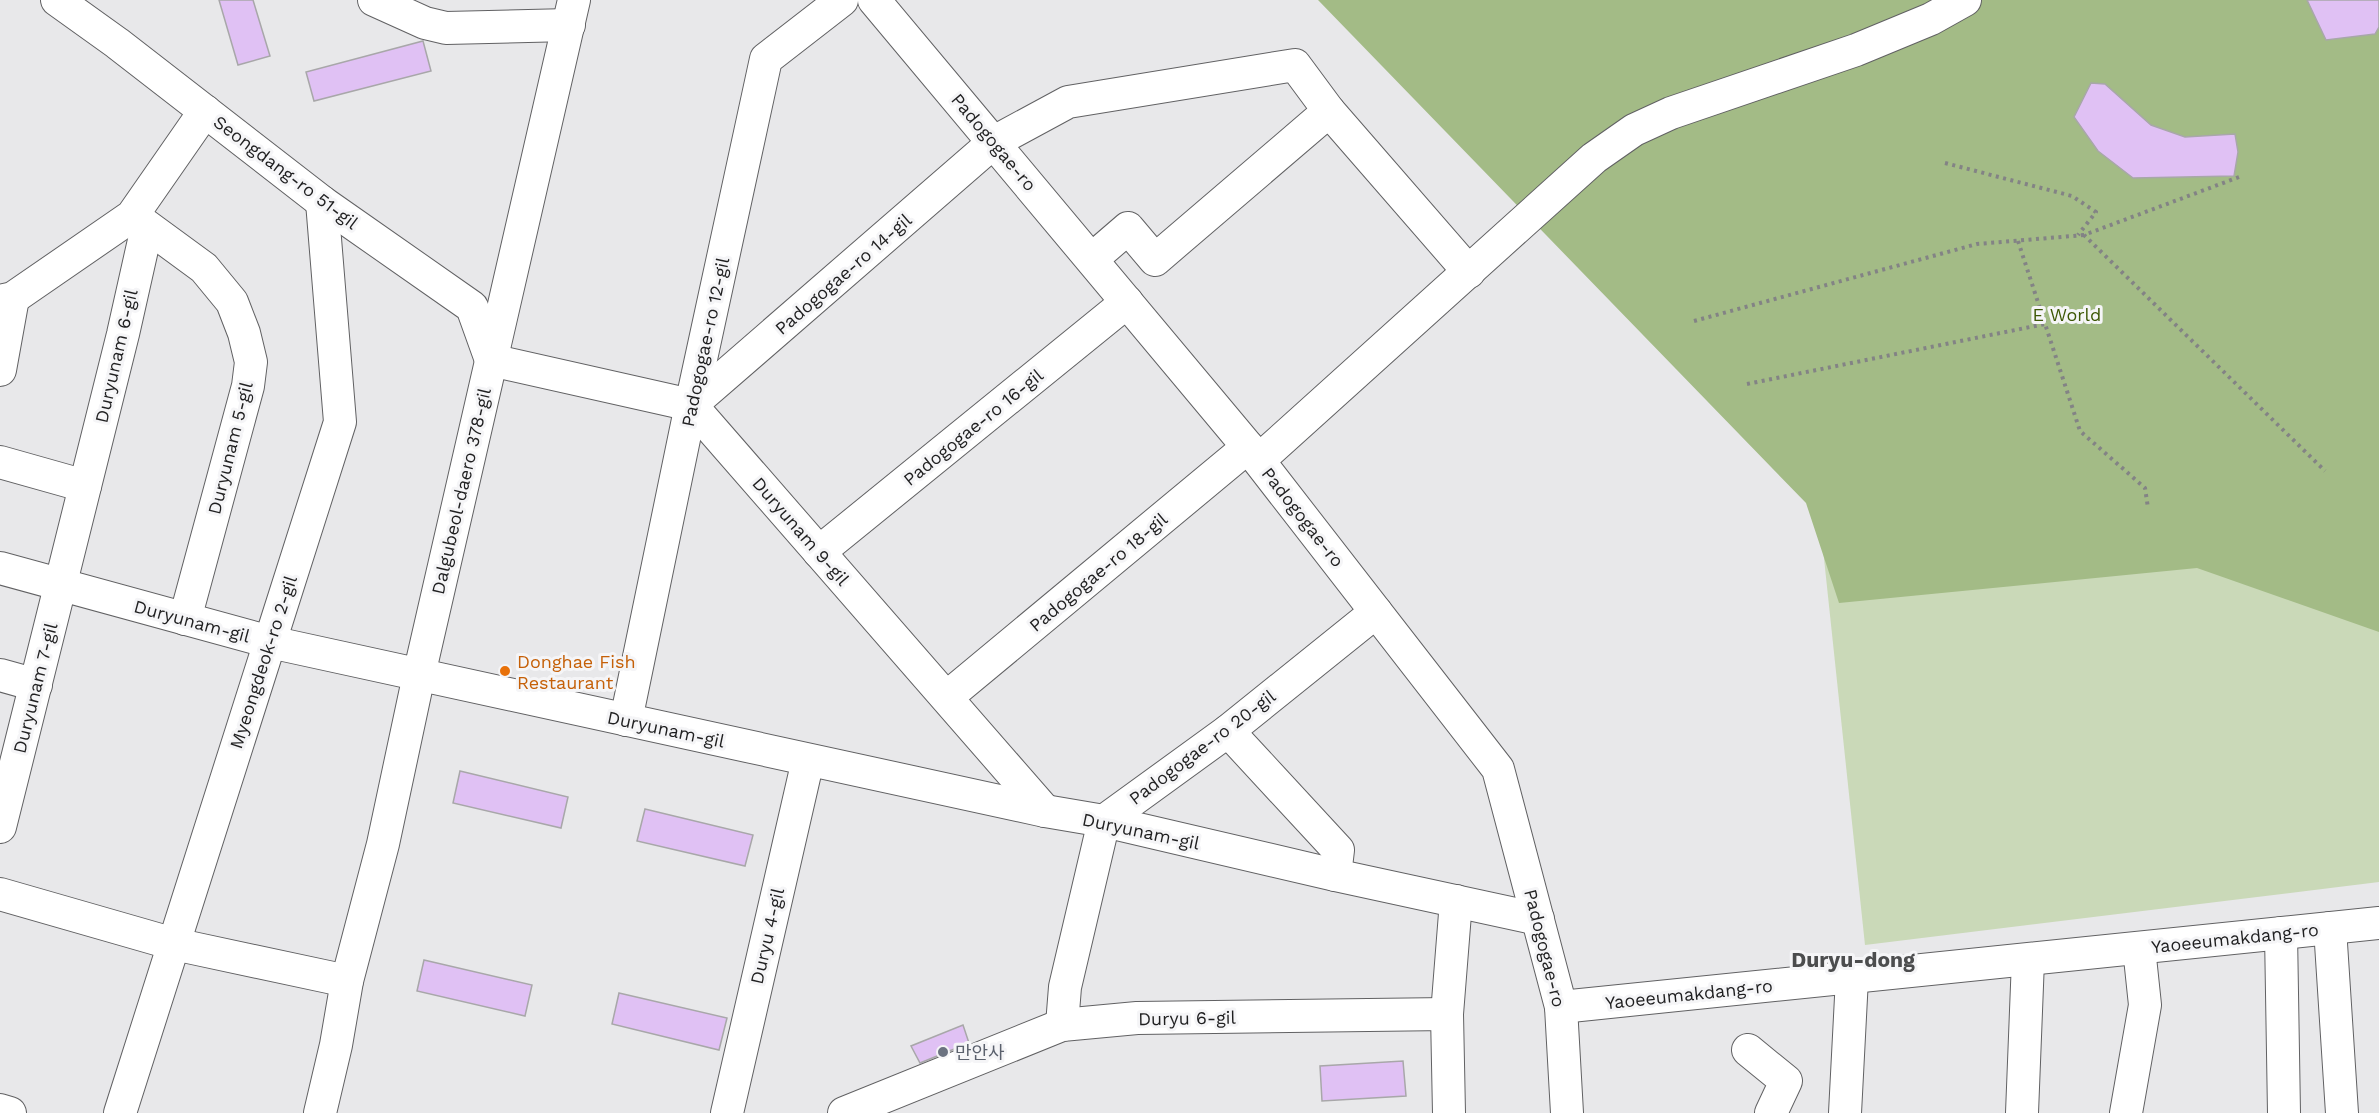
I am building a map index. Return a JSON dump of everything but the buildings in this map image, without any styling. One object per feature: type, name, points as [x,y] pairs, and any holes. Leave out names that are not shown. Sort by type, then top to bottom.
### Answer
[{"type":"street","name":"Seongdang-ro 51-gil","points":[[57,0],[322,202],[472,307],[491,360]]},
{"type":"street","points":[[374,0],[425,23],[446,28],[572,12]]},
{"type":"street","name":"Padogogae-ro 12-gil","points":[[626,720],[766,59],[842,0]]},
{"type":"street","name":"Padogogae-ro","points":[[874,0],[1254,454],[1498,769],[1561,1007],[1567,1113]]},
{"type":"street","name":"Padogogae-ro 18-gil","points":[[947,697],[1254,454],[1469,272],[1594,158],[1634,130],[1671,113],[1856,50],[1931,19],[1965,0]]},
{"type":"street","name":"Dalgubeol-daero 378-gil","points":[[320,1113],[336,1045],[347,981],[383,844],[419,675],[572,12]]},
{"type":"street","name":"Padogogae-ro 14-gil","points":[[691,405],[994,142],[1068,102],[1295,65],[1329,111]]},
{"type":"street","name":"Duryunam 6-gil","points":[[61,585],[85,486],[139,221],[205,111]]},
{"type":"street","points":[[1092,259],[1128,228],[1155,260],[1329,111],[1469,272]]},
{"type":"street","name":"Myeongdeok-ro 2-gil","points":[[120,1113],[339,422],[322,202]]},
{"type":"street","points":[[0,370],[7,300],[139,221]]},
{"type":"street","name":"Duryunam 5-gil","points":[[139,221],[204,268],[232,302],[244,333],[251,362],[248,386],[185,619]]},
{"type":"street","name":"Padogogae-ro 16-gil","points":[[819,552],[1127,302]]},
{"type":"street","points":[[491,360],[691,405]]},
{"type":"street","name":"Duryunam 9-gil","points":[[691,405],[1045,812]]},
{"type":"street","points":[[0,462],[85,486]]},
{"type":"street","name":"Duryunam-gil","points":[[0,568],[270,642],[1045,812],[1104,821],[1538,919]]},
{"type":"street","name":"Duryunam 7-gil","points":[[0,827],[61,585]]},
{"type":"street","name":"Padogogae-ro 20-gil","points":[[1104,821],[1228,730],[1377,612]]},
{"type":"street","points":[[0,675],[36,684]]},
{"type":"street","points":[[1228,730],[1338,850],[1335,875]]},
{"type":"street","name":"Duryu 4-gil","points":[[727,1113],[808,760]]},
{"type":"street","points":[[1062,1025],[1065,987],[1104,821]]},
{"type":"street","points":[[0,894],[174,944],[347,981]]},
{"type":"street","points":[[1449,1113],[1447,1014],[1456,901]]},
{"type":"street","name":"Yaoeeumakdang-ro","points":[[1561,1007],[2379,923]]},
{"type":"street","name":"Yaoeeumakdang-ro","points":[[2331,928],[2342,1113]]},
{"type":"street","points":[[2281,933],[2284,1113]]},
{"type":"street","name":"Yaoeeumakdang-ro","points":[[2126,1113],[2145,1005],[2139,948]]},
{"type":"street","points":[[2022,1113],[2028,960]]},
{"type":"street","points":[[1845,1113],[1852,978]]},
{"type":"street","name":"Duryu 6-gil","points":[[844,1113],[1062,1025],[1137,1018],[1447,1014]]},
{"type":"street","points":[[1748,1050],[1786,1081],[1770,1113]]},
{"type":"street","points":[[0,1110],[10,1113]]},
{"type":"path","points":[[1945,163],[2072,196],[2096,212],[2077,235]]},
{"type":"path","points":[[1694,321],[1977,244],[2084,235],[2239,177]]},
{"type":"path","points":[[2084,235],[2325,471]]},
{"type":"path","points":[[2018,241],[2080,431],[2145,488],[2148,508]]},
{"type":"path","points":[[1747,384],[2045,324]]},
{"type":"green space","name":"E World","points":[[1318,0],[2379,0],[2379,632],[2197,568],[1839,603],[1806,503]]},
{"type":"green space","points":[[2379,0],[2379,882],[1865,945],[1818,502]]},
{"type":"place","name":"Donghae Fish Restaurant","points":[[505,671]]},
{"type":"place","name":"만안사","points":[[943,1052]]},
{"type":"district","name":"Duryu-dong","points":[[1853,959]]}]
